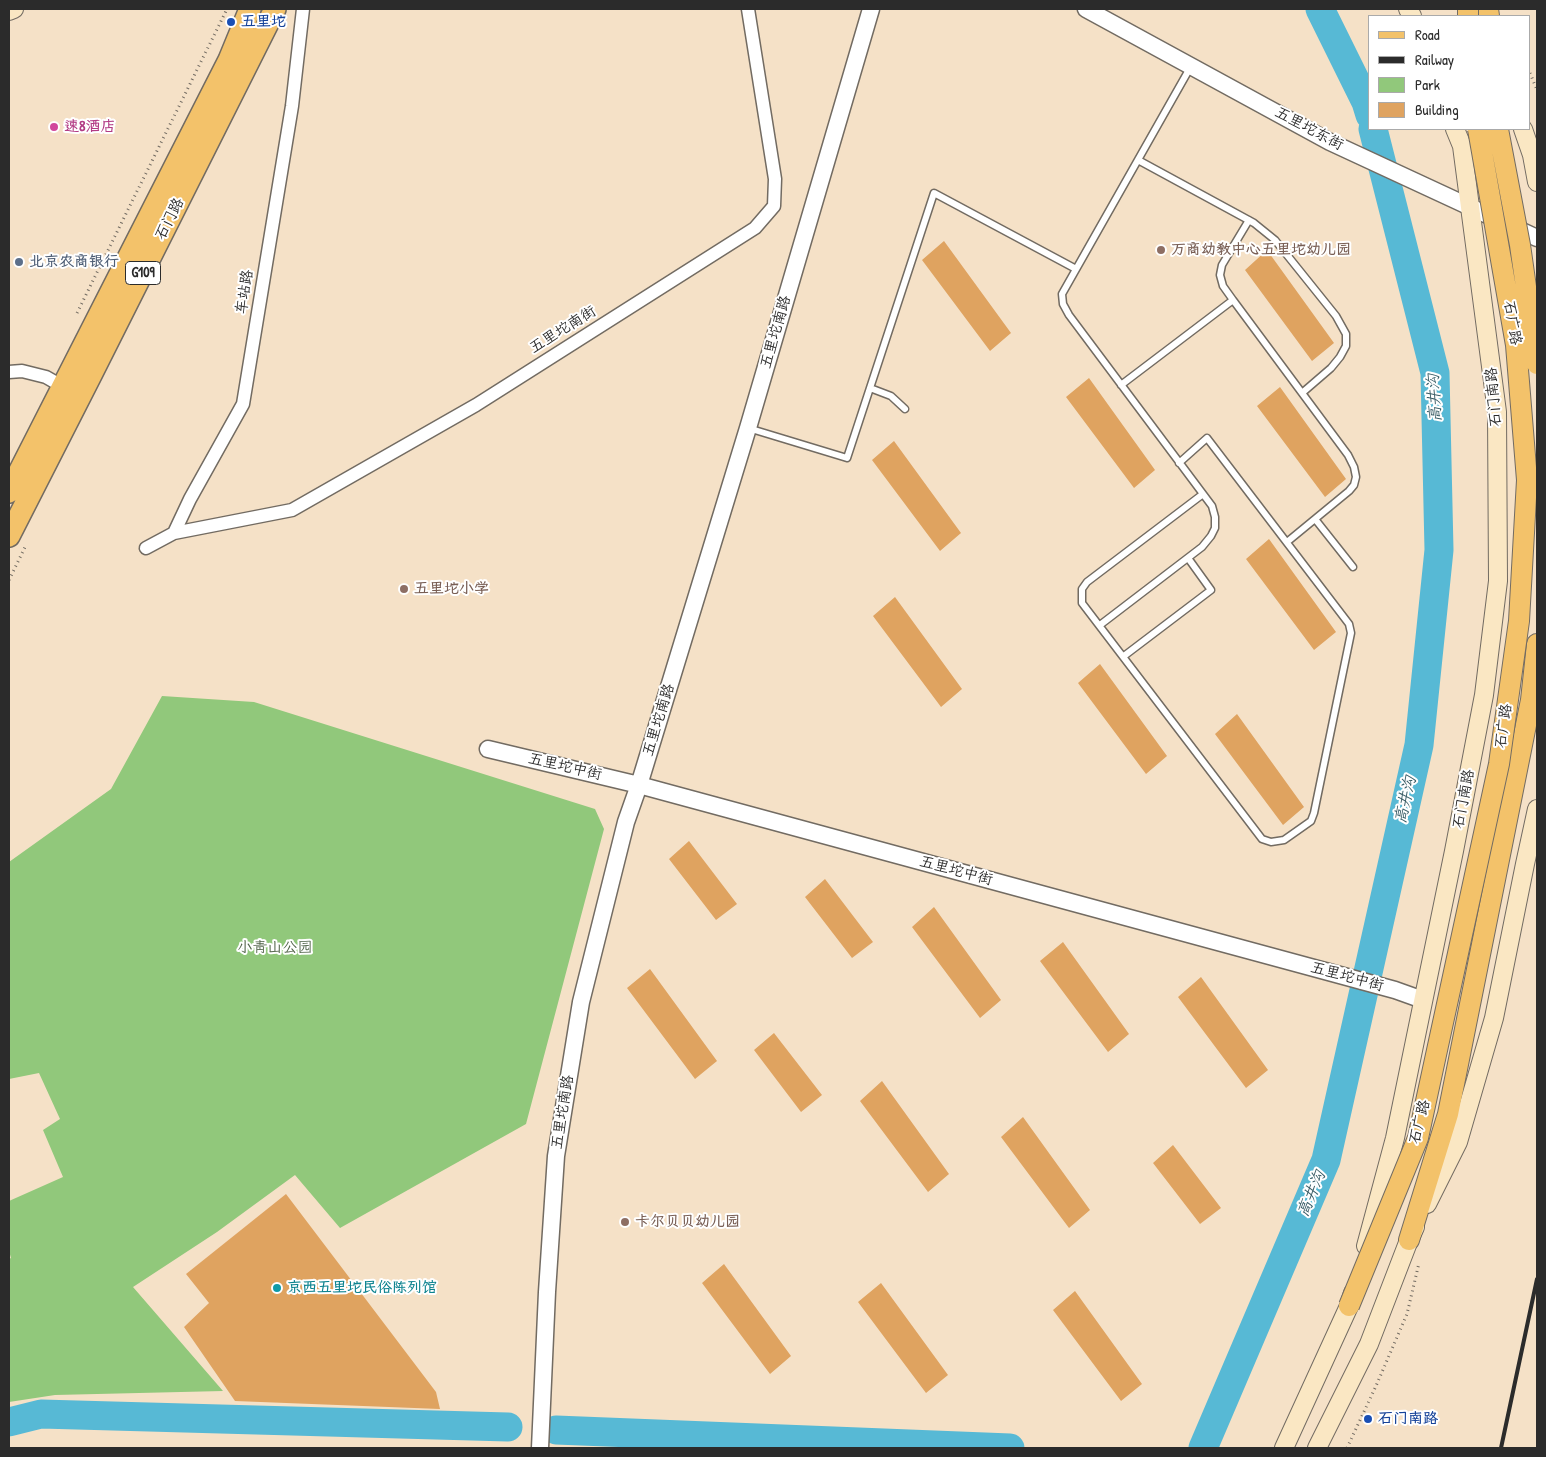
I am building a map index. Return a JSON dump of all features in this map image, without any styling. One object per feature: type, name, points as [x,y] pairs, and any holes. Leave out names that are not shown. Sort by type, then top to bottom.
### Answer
[{"type":"highway","name":"石门路","points":[[9,536],[72,391],[229,60],[250,9]]},
{"type":"highway","name":"石门路","points":[[9,492],[72,391],[275,9]]},
{"type":"main road","points":[[9,11],[14,9]]},
{"type":"main road","name":"石门南路","points":[[1284,1448],[1349,1306],[1395,1138],[1484,695],[1498,581],[1498,412],[1462,146],[1456,130]]},
{"type":"main road","name":"石广路","points":[[1349,1306],[1418,1138],[1499,764],[1518,621],[1527,480],[1516,345],[1478,130]]},
{"type":"main road","name":"石广路","points":[[1498,130],[1520,245],[1537,364]]},
{"type":"main road","points":[[1523,130],[1532,155],[1537,182]]},
{"type":"main road","name":"石广路","points":[[1408,1240],[1448,1114],[1531,700],[1537,644]]},
{"type":"main road","points":[[1317,1448],[1369,1344],[1408,1240],[1458,1142],[1494,1018],[1537,808]]},
{"type":"street","name":"车站路","points":[[174,533],[190,499],[243,404],[292,106],[303,9]]},
{"type":"street","name":"五里坨南街","points":[[174,533],[292,510],[476,405],[755,228],[774,206],[775,179],[748,9]]},
{"type":"street","name":"五里坨南路","points":[[540,1448],[547,1292],[556,1156],[581,1002],[626,822],[748,428],[871,9]]},
{"type":"street","name":"五里坨东街","points":[[1086,9],[1330,142],[1537,238]]},
{"type":"street","points":[[9,372],[22,371],[46,377],[72,391]]},
{"type":"street","points":[[146,548],[174,533]]},
{"type":"street","name":"五里坨中街","points":[[488,749],[639,785],[1395,990],[1422,1000]]},
{"type":"lane","points":[[1100,625],[1202,547],[1215,528],[1212,506],[1070,316],[1063,304],[1062,294],[1191,66]]},
{"type":"lane","points":[[1138,160],[1249,220],[1275,240],[1336,316],[1346,334],[1346,346],[1340,357],[1321,378],[1302,393]]},
{"type":"lane","points":[[748,428],[847,458],[934,193],[1076,269]]},
{"type":"lane","points":[[1249,220],[1222,265],[1220,275],[1223,286],[1348,455],[1354,467],[1356,477],[1354,485],[1348,492],[1287,542]]},
{"type":"lane","points":[[1121,385],[1233,300]]},
{"type":"lane","points":[[870,388],[891,396],[905,409]]},
{"type":"lane","points":[[1179,463],[1207,438],[1349,624],[1351,633],[1314,813],[1311,821],[1284,840],[1271,842],[1262,839],[1082,603],[1082,589],[1087,582],[1203,494]]},
{"type":"lane","points":[[1315,519],[1353,567]]},
{"type":"lane","points":[[1124,656],[1211,590],[1188,558]]},
{"type":"path","points":[[77,314],[227,9]]},
{"type":"path","points":[[1531,75],[1537,90]]},
{"type":"green space","name":"小青山公园","points":[[162,696],[254,702],[595,809],[604,829],[526,1124],[340,1228],[295,1175],[217,1232],[133,1287],[223,1391],[55,1395],[9,1402],[9,1259],[11,1258],[9,1251],[9,1201],[63,1177],[43,1130],[60,1119],[39,1073],[9,1079],[9,862],[111,789]]},
{"type":"building","points":[[944,241],[1011,333],[990,351],[922,260]]},
{"type":"building","points":[[1267,250],[1334,343],[1312,361],[1245,270]]},
{"type":"building","points":[[1089,378],[1155,470],[1134,488],[1066,397]]},
{"type":"building","points":[[1280,387],[1346,479],[1325,497],[1257,406]]},
{"type":"building","points":[[894,441],[961,533],[940,551],[872,460]]},
{"type":"building","points":[[1269,539],[1336,632],[1314,650],[1246,559]]},
{"type":"building","points":[[895,597],[962,689],[941,707],[873,616]]},
{"type":"building","points":[[1100,664],[1167,756],[1146,774],[1078,683]]},
{"type":"building","points":[[1237,714],[1304,807],[1283,825],[1215,734]]},
{"type":"building","points":[[689,841],[737,904],[716,920],[669,859]]},
{"type":"building","points":[[825,879],[873,942],[852,958],[805,897]]},
{"type":"building","points":[[934,907],[1001,1000],[980,1018],[912,927]]},
{"type":"building","points":[[1063,942],[1129,1034],[1108,1052],[1040,961]]},
{"type":"building","points":[[650,969],[717,1061],[695,1079],[627,988]]},
{"type":"building","points":[[1201,977],[1268,1070],[1246,1088],[1178,997]]},
{"type":"building","points":[[774,1033],[822,1095],[801,1112],[754,1050]]},
{"type":"building","points":[[882,1081],[949,1174],[928,1192],[860,1101]]},
{"type":"building","points":[[1023,1117],[1090,1210],[1069,1228],[1001,1137]]},
{"type":"building","points":[[1173,1145],[1221,1208],[1200,1224],[1153,1163]]},
{"type":"building","name":"京西五里坨民俗陈列馆","points":[[286,1194],[436,1392],[440,1409],[235,1401],[184,1327],[209,1303],[186,1274]]},
{"type":"building","points":[[724,1264],[791,1356],[770,1374],[702,1283]]},
{"type":"building","points":[[881,1283],[948,1375],[926,1393],[858,1302]]},
{"type":"building","points":[[1075,1291],[1142,1384],[1121,1401],[1053,1310]]},
{"type":"waterway","name":"高井沟","points":[[1320,9],[1368,108]]},
{"type":"waterway","name":"高井沟","points":[[1203,1448],[1326,1160],[1419,745],[1439,550],[1435,373],[1373,130]]},
{"type":"waterway","points":[[9,1422],[41,1414],[508,1427]]},
{"type":"waterway","points":[[556,1430],[1010,1448]]},
{"type":"railway","points":[[1501,1448],[1537,1279]]},
{"type":"place","name":"五里坨","points":[[231,22]]},
{"type":"place","name":"速8酒店","points":[[54,127]]},
{"type":"place","name":"万商幼教中心五里坨幼儿园","points":[[1161,250]]},
{"type":"place","name":"北京农商银行","points":[[19,262]]},
{"type":"place","name":"五里坨小学","points":[[404,589]]},
{"type":"place","name":"卡尔贝贝幼儿园","points":[[625,1222]]},
{"type":"place","name":"京西五里坨民俗陈列馆","points":[[277,1288]]},
{"type":"place","name":"石门南路","points":[[1368,1419]]}]
